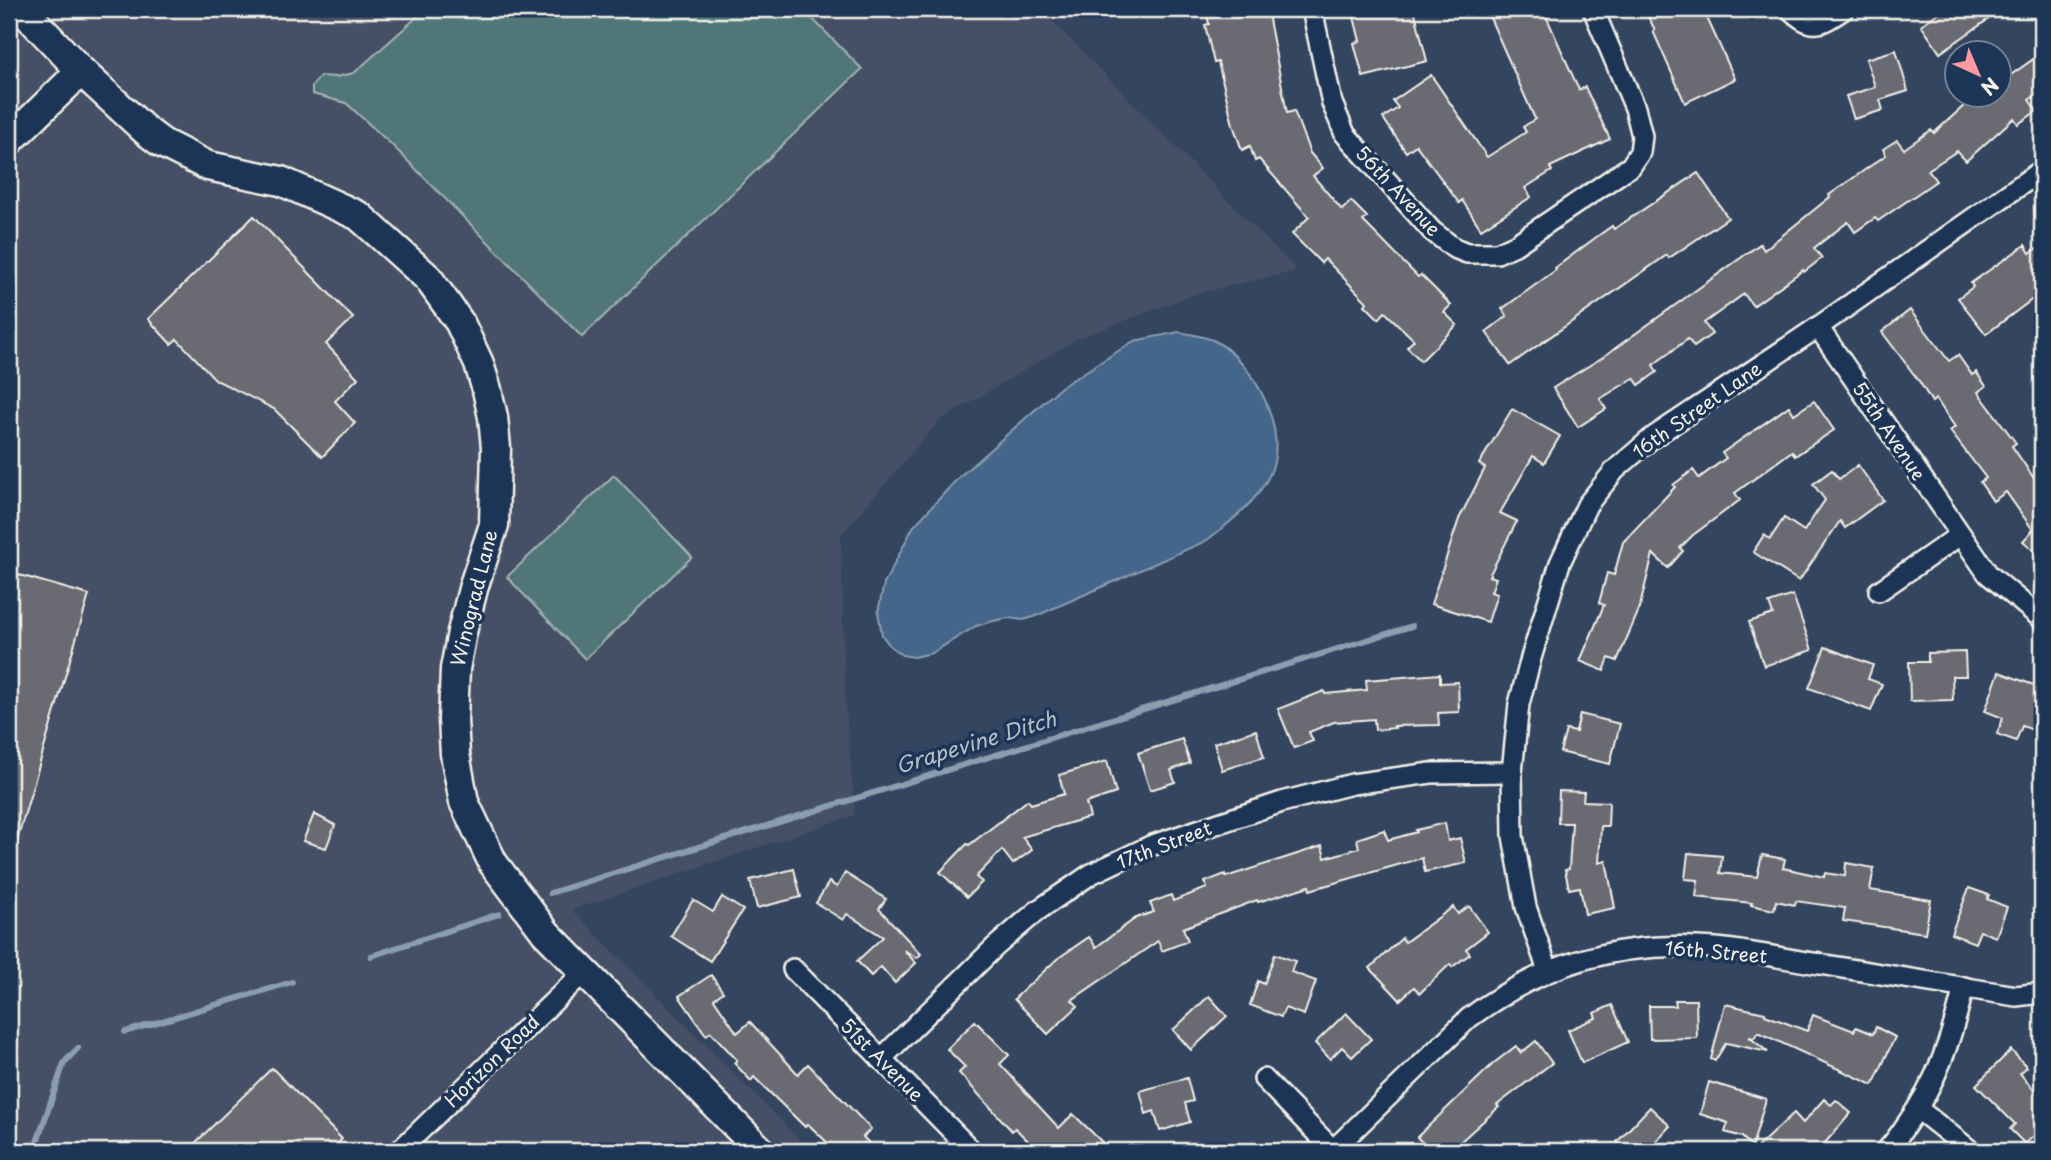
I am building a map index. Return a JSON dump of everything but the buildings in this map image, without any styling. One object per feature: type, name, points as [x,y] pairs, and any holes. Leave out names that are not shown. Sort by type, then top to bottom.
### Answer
[{"type":"street","name":"Winograd Lane","points":[[22,9],[81,71],[162,143],[208,166],[281,181],[359,216],[428,278],[460,323],[480,364],[493,417],[496,448],[494,525],[474,585],[455,669],[455,754],[464,802],[493,863],[546,933],[761,1151]]},
{"type":"street","name":"56th Avenue","points":[[1312,9],[1332,103],[1345,134],[1432,231],[1454,248],[1467,253],[1497,253],[1515,245],[1631,166],[1640,152],[1642,136],[1635,108],[1593,9]]},
{"type":"street","points":[[1790,9],[1804,22],[1815,24],[1844,9]]},
{"type":"street","points":[[9,141],[81,71]]},
{"type":"street","name":"16th Street Lane","points":[[1548,971],[1526,907],[1513,836],[1512,772],[1520,705],[1531,657],[1560,563],[1587,505],[1615,470],[1652,438],[1818,327],[2042,170]]},
{"type":"street","name":"55th Avenue","points":[[1818,327],[1988,575],[2042,619]]},
{"type":"street","points":[[1879,590],[1960,535]]},
{"type":"street","name":"17th Street","points":[[881,1059],[995,947],[1037,911],[1091,874],[1150,846],[1282,802],[1352,784],[1431,773],[1512,772]]},
{"type":"street","name":"16th Street","points":[[1333,1150],[1469,1018],[1548,971],[1602,954],[1659,946],[1716,948],[2015,996],[2042,993]]},
{"type":"street","name":"51st Avenue","points":[[793,969],[972,1151]]},
{"type":"street","name":"Horizon Road","points":[[399,1151],[585,971]]},
{"type":"street","points":[[1886,1151],[1929,1090],[1950,1042],[1964,987]]},
{"type":"street","points":[[1264,1080],[1333,1150]]},
{"type":"street","points":[[1918,1109],[1971,1151]]},
{"type":"shaded area","points":[[9,9],[1041,9],[1297,271],[1198,293],[1077,339],[939,421],[841,535],[845,697],[855,815],[572,910],[811,1151],[9,1151]]},
{"type":"green space","points":[[426,9],[803,9],[862,69],[582,337],[394,147],[346,103],[312,94],[312,86],[320,76],[336,77],[354,73]]},
{"type":"green space","points":[[614,475],[692,557],[585,659],[507,577]]},
{"type":"water","points":[[1179,332],[1211,339],[1230,351],[1255,382],[1265,401],[1272,420],[1275,459],[1264,486],[1249,504],[1206,541],[1034,617],[1023,620],[1009,618],[976,626],[932,653],[914,657],[902,655],[890,646],[882,635],[878,612],[884,584],[913,527],[960,476],[1061,387],[1134,341]]},
{"type":"waterway","name":"Grapevine Ditch","points":[[550,893],[1412,626]]},
{"type":"waterway","name":"Grapevine Ditch","points":[[371,956],[499,914]]},
{"type":"waterway","name":"Grapevine Ditch","points":[[125,1032],[292,982]]},
{"type":"waterway","name":"Grapevine Ditch","points":[[34,1151],[64,1063],[78,1048]]}]
